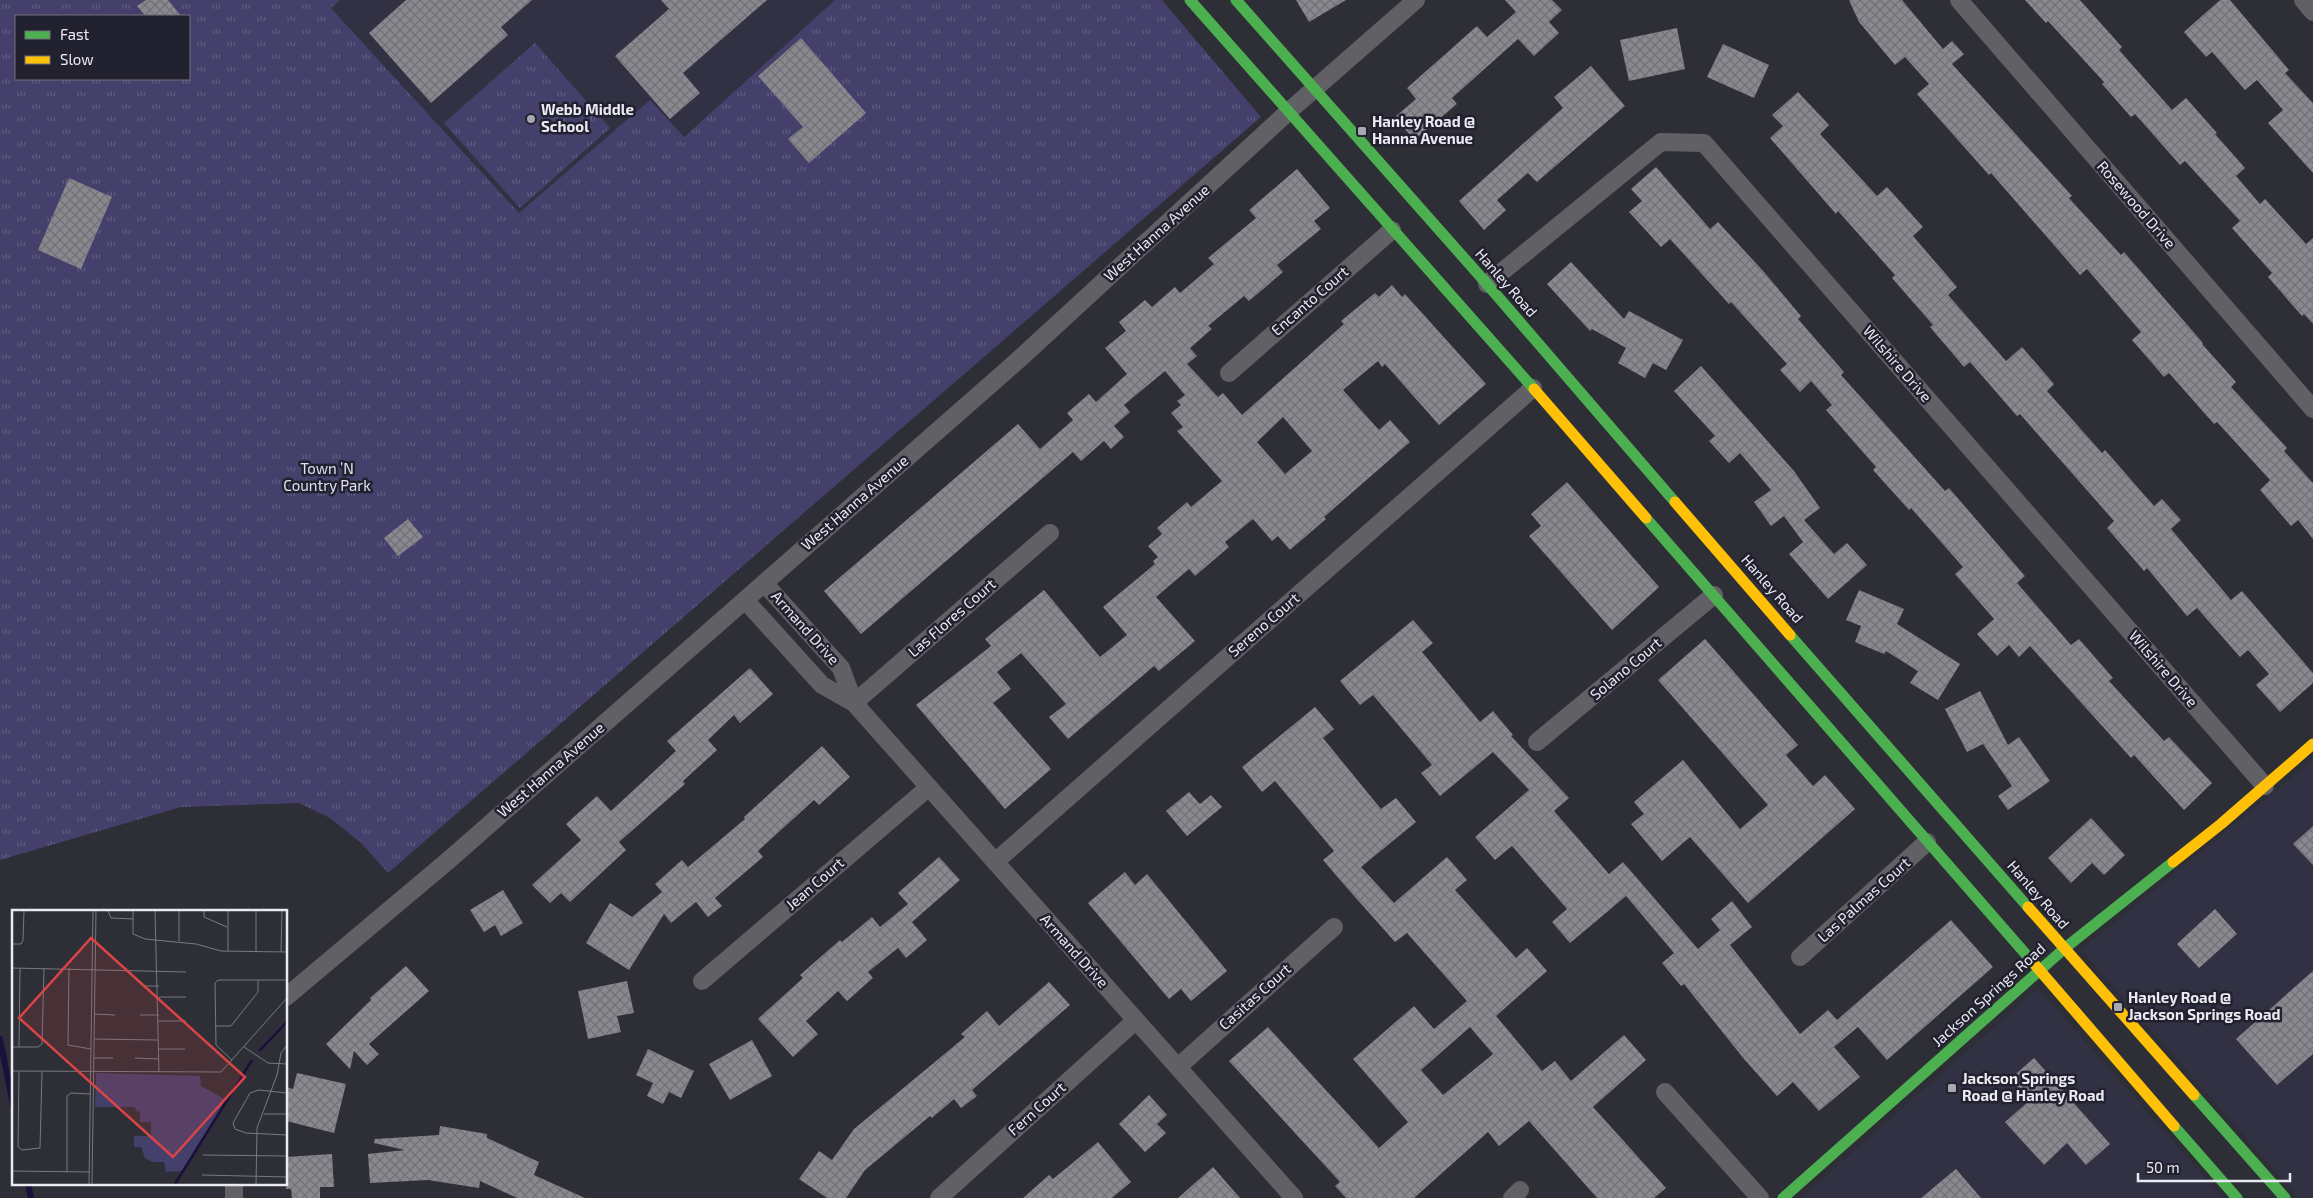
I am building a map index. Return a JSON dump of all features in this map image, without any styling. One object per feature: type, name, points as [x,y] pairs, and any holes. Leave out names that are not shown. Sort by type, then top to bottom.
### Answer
[{"type":"main road","points":[[1190,0],[1533,388],[1714,587],[2038,972],[2237,1198]]},
{"type":"main road","name":"Hanley Road","points":[[1236,0],[1487,284],[1794,638],[2285,1198]]},
{"type":"main road","points":[[1707,537],[1711,560]]},
{"type":"main road","points":[[1714,587],[1738,603]]},
{"type":"main road","points":[[1753,610],[1794,638]]},
{"type":"main road","name":"Jackson Springs Road","points":[[1783,1198],[2065,948],[2265,786],[2313,744]]},
{"type":"street","name":"West Hanna Avenue","points":[[288,995],[450,859],[1016,362],[1288,112],[1416,0]]},
{"type":"street","name":"Rosewood Drive","points":[[1959,0],[2313,409]]},
{"type":"street","points":[[2303,0],[2313,12]]},
{"type":"street","name":"Wilshire Drive","points":[[1487,284],[1660,142],[1704,143],[2265,786]]},
{"type":"street","name":"Encanto Court","points":[[1229,373],[1392,230]]},
{"type":"street","name":"Sereno Court","points":[[995,862],[1533,388]]},
{"type":"street","name":"Las Flores Court","points":[[854,703],[1050,533]]},
{"type":"street","name":"Armand Drive","points":[[764,582],[841,668],[854,703]]},
{"type":"street","name":"Solano Court","points":[[1537,742],[1714,587]]},
{"type":"street","name":"Armand Drive","points":[[745,600],[822,685],[854,703],[1294,1198]]},
{"type":"street","name":"Jean Court","points":[[702,981],[929,787]]},
{"type":"street","name":"Las Palmas Court","points":[[1800,957],[1927,842]]},
{"type":"street","name":"Casitas Court","points":[[1178,1067],[1334,927]]},
{"type":"street","name":"Fern Court","points":[[939,1198],[1136,1020]]},
{"type":"street","points":[[1665,1092],[1760,1198]]},
{"type":"shaded area","name":"Webb Middle School","points":[[340,0],[835,0],[683,137],[650,101],[519,213],[331,7]]},
{"type":"shaded area","points":[[2313,760],[2313,1198],[2299,1198],[2081,950]]},
{"type":"shaded area","points":[[2038,988],[2223,1198],[1801,1198]]},
{"type":"green space","name":"Town ’N Country Park","points":[[0,0],[340,0],[331,8],[519,213],[650,100],[684,137],[835,0],[1162,0],[1261,117],[388,873],[361,843],[330,818],[299,803],[181,807],[0,860]]},
{"type":"green space","points":[[535,43],[610,128],[520,208],[444,123]]},
{"type":"building","points":[[146,0],[168,0],[180,15],[144,15],[137,6]]},
{"type":"building","points":[[406,0],[532,0],[501,27],[508,35],[431,103],[369,33]]},
{"type":"building","points":[[661,0],[767,0],[683,73],[700,93],[670,119],[615,56],[669,9]]},
{"type":"building","points":[[1296,0],[1346,0],[1309,22]]},
{"type":"building","points":[[1505,0],[1552,0],[1562,10],[1549,22],[1559,33],[1534,56],[1518,39],[1452,98],[1457,104],[1414,140],[1395,117],[1416,99],[1407,88],[1477,26],[1487,37],[1516,12]]},
{"type":"building","points":[[1849,0],[1902,0],[1943,49],[1952,41],[1964,54],[1952,64],[2072,196],[2069,198],[2121,255],[2124,252],[2203,343],[2236,382],[2231,387],[2287,448],[2284,451],[2313,483],[2313,539],[2298,520],[2291,526],[2260,490],[2270,480],[2217,422],[2214,424],[2169,373],[2164,377],[2132,340],[2141,332],[2087,269],[2080,275],[1991,173],[1989,175],[1917,94],[1929,84],[1905,57],[1895,65],[1859,22]]},
{"type":"building","points":[[2025,0],[2080,0],[2122,47],[2119,50],[2172,110],[2186,98],[2217,133],[2215,134],[2245,168],[2236,176],[2260,204],[2265,199],[2306,244],[2313,238],[2313,324],[2304,314],[2302,316],[2268,277],[2272,273],[2232,228],[2240,221],[2185,161],[2180,165],[2135,114],[2131,117],[2102,84],[2104,82],[2048,21],[2046,23]]},
{"type":"building","points":[[2220,0],[2230,0],[2289,70],[2285,73],[2313,103],[2313,173],[2268,123],[2283,110],[2257,80],[2245,90],[2212,52],[2206,57],[2184,32]]},
{"type":"building","points":[[1677,28],[1685,69],[1629,81],[1620,40]]},
{"type":"building","points":[[801,38],[866,113],[809,163],[788,139],[803,127],[758,76]]},
{"type":"building","points":[[1723,44],[1769,65],[1754,98],[1707,77]]},
{"type":"building","points":[[1591,66],[1625,106],[1537,182],[1528,173],[1497,200],[1506,210],[1484,230],[1459,201],[1563,108],[1554,97]]},
{"type":"building","points":[[1798,92],[1829,125],[1820,134],[1877,196],[1887,187],[1923,227],[1913,236],[1957,287],[1948,295],[2006,361],[2022,347],[2054,384],[2047,391],[2102,453],[2105,450],[2154,506],[2162,499],[2181,520],[2171,529],[2231,600],[2242,591],[2313,673],[2313,683],[2280,712],[2256,685],[2269,674],[2248,650],[2240,657],[2197,608],[2187,616],[2147,568],[2144,571],[2107,528],[2114,521],[2020,414],[2017,416],[1970,362],[1964,367],[1930,327],[1933,325],[1892,278],[1895,275],[1838,211],[1836,214],[1770,138],[1783,126],[1772,115]]},
{"type":"building","points":[[1656,167],[1710,229],[1718,222],[1764,272],[1801,316],[1798,319],[1844,372],[1841,375],[1945,491],[1949,488],[2025,576],[2017,583],[2071,645],[2079,639],[2113,678],[2109,681],[2164,741],[2169,737],[2212,783],[2184,810],[2134,755],[2131,758],[2030,646],[2019,657],[2009,645],[1997,656],[1977,634],[1994,619],[1955,574],[1963,567],[1911,508],[1909,510],[1873,470],[1876,467],[1826,410],[1832,405],[1811,381],[1800,392],[1780,370],[1787,364],[1731,302],[1729,304],[1670,239],[1661,247],[1629,212],[1642,201],[1631,189]]},
{"type":"building","points":[[1297,169],[1330,208],[1314,221],[1321,229],[1277,265],[1283,272],[1249,301],[1244,296],[1208,326],[1212,329],[1190,348],[1197,356],[1187,364],[1218,397],[1223,393],[1242,415],[1344,324],[1341,321],[1375,293],[1379,297],[1392,285],[1402,297],[1405,294],[1486,384],[1439,425],[1385,364],[1382,367],[1378,361],[1343,390],[1379,430],[1390,420],[1410,442],[1324,517],[1326,519],[1290,550],[1278,536],[1272,541],[1253,519],[1225,542],[1229,547],[1195,576],[1189,569],[1156,597],[1195,641],[1159,671],[1154,666],[1068,739],[1049,717],[1066,704],[1021,653],[997,672],[1011,689],[993,703],[1051,769],[1005,809],[916,705],[991,646],[985,639],[1044,590],[1100,657],[1127,635],[1103,607],[1155,564],[1153,561],[1158,557],[1148,546],[1162,534],[1157,528],[1187,502],[1191,507],[1222,481],[1177,431],[1183,427],[1171,413],[1181,405],[1177,401],[1185,395],[1165,371],[1124,405],[1130,412],[1114,426],[1124,437],[1111,449],[1104,441],[1081,461],[1073,452],[861,634],[824,591],[1018,424],[1040,449],[1073,420],[1067,413],[1089,394],[1096,402],[1127,374],[1105,348],[1126,331],[1119,322],[1145,300],[1152,307],[1175,287],[1180,293],[1214,264],[1208,258],[1256,218],[1249,210]],"holes":[[[1283,417],[1312,451],[1285,474],[1257,442]]]},
{"type":"building","points":[[69,178],[112,197],[81,269],[38,250]]},
{"type":"building","points":[[1571,262],[1624,319],[1629,311],[1683,340],[1666,370],[1653,363],[1645,378],[1618,363],[1626,348],[1592,329],[1590,331],[1547,284]]},
{"type":"building","points":[[1701,366],[1794,471],[1820,508],[1804,520],[1834,554],[1847,543],[1867,565],[1828,599],[1789,554],[1803,542],[1784,516],[1771,526],[1754,502],[1771,490],[1740,453],[1729,463],[1709,441],[1715,436],[1674,391]]},
{"type":"building","points":[[1567,482],[1659,587],[1612,630],[1529,536],[1541,526],[1531,514]]},
{"type":"building","points":[[408,519],[423,537],[398,556],[384,538]]},
{"type":"building","points":[[1859,590],[1904,609],[1897,624],[1960,664],[1938,700],[1910,683],[1918,671],[1886,651],[1884,654],[1855,642],[1861,626],[1846,620]]},
{"type":"building","points":[[1413,620],[1433,643],[1422,652],[1480,722],[1493,711],[1513,735],[1511,736],[1569,798],[1554,811],[1609,874],[1623,862],[1698,949],[1720,930],[1711,919],[1732,901],[1752,927],[1730,945],[1800,1034],[1828,1010],[1837,1020],[1951,920],[1993,967],[1887,1060],[1858,1027],[1834,1047],[1860,1077],[1819,1111],[1793,1082],[1777,1096],[1744,1059],[1684,984],[1681,986],[1662,963],[1674,953],[1626,896],[1570,943],[1552,922],[1567,909],[1512,846],[1495,860],[1475,837],[1529,790],[1493,752],[1440,796],[1421,773],[1432,765],[1373,695],[1360,705],[1340,681]]},
{"type":"building","points":[[1705,639],[1798,745],[1786,755],[1813,786],[1825,775],[1855,809],[1748,903],[1690,837],[1662,861],[1631,824],[1644,814],[1634,802],[1683,760],[1740,829],[1768,805],[1658,680]]},
{"type":"building","points":[[750,668],[773,694],[740,723],[734,715],[708,740],[717,750],[683,781],[685,784],[619,842],[626,850],[570,902],[561,893],[550,903],[532,885],[581,840],[566,824],[597,796],[611,811],[676,751],[667,741]]},
{"type":"building","points":[[1980,691],[2008,745],[2019,737],[2050,781],[2008,810],[1998,796],[2012,786],[1983,744],[1967,752],[1945,709]]},
{"type":"building","points":[[1315,707],[1334,729],[1323,738],[1381,809],[1396,798],[1416,822],[1361,867],[1394,903],[1447,857],[1467,880],[1455,890],[1516,958],[1527,948],[1547,971],[1496,1016],[1542,1071],[1555,1061],[1571,1081],[1624,1035],[1646,1060],[1593,1107],[1666,1188],[1654,1198],[1597,1198],[1529,1121],[1499,1146],[1488,1132],[1414,1198],[1346,1198],[1335,1186],[1340,1182],[1229,1061],[1268,1027],[1379,1148],[1408,1122],[1353,1059],[1414,1006],[1434,1029],[1467,1001],[1407,933],[1395,942],[1347,888],[1323,860],[1334,851],[1275,781],[1262,792],[1242,767]],"holes":[[[1470,1027],[1493,1054],[1443,1095],[1421,1070]]]},
{"type":"building","points":[[822,746],[850,777],[819,805],[814,800],[758,851],[763,857],[715,898],[722,906],[708,917],[696,902],[671,923],[664,914],[629,970],[586,943],[610,903],[632,917],[662,892],[655,884],[682,860],[688,867],[745,819],[744,817]]},
{"type":"building","points":[[1189,792],[1200,804],[1211,795],[1222,807],[1187,836],[1166,811]]},
{"type":"building","points":[[2091,818],[2125,855],[2104,875],[2092,863],[2071,883],[2048,858]]},
{"type":"building","points":[[2313,826],[2313,865],[2293,844]]},
{"type":"building","points":[[939,857],[960,880],[912,922],[927,940],[906,958],[898,948],[868,972],[873,978],[847,1001],[838,991],[806,1021],[818,1034],[793,1057],[758,1019],[803,978],[800,975],[840,940],[842,942],[872,917],[880,927],[908,904],[898,893]]},
{"type":"building","points":[[1125,872],[1135,885],[1147,874],[1227,971],[1191,1001],[1181,989],[1169,999],[1088,903]]},
{"type":"building","points":[[503,890],[523,923],[501,936],[495,925],[484,932],[470,910]]},
{"type":"building","points":[[2215,909],[2237,934],[2199,968],[2177,944]]},
{"type":"building","points":[[406,966],[429,991],[369,1044],[379,1054],[367,1065],[354,1051],[350,1069],[326,1044],[371,1000],[370,998]]},
{"type":"building","points":[[2313,971],[2313,1054],[2277,1085],[2236,1039]]},
{"type":"building","points":[[627,981],[634,1013],[617,1016],[621,1032],[588,1039],[578,991]]},
{"type":"building","points":[[1049,982],[1070,1005],[972,1090],[977,1096],[961,1108],[954,1099],[932,1118],[930,1116],[865,1170],[846,1198],[827,1198],[799,1179],[819,1151],[832,1160],[854,1129],[965,1037],[961,1034],[987,1011],[999,1026]]},
{"type":"building","points":[[752,1040],[772,1076],[730,1100],[709,1064]]},
{"type":"building","points":[[648,1049],[694,1071],[681,1098],[669,1092],[663,1104],[647,1096],[653,1083],[636,1075]]},
{"type":"building","points":[[2034,1058],[2110,1144],[2086,1165],[2067,1143],[2044,1165],[2005,1122],[2029,1101],[2010,1079]]},
{"type":"building","points":[[297,1073],[346,1084],[334,1133],[288,1122],[288,1088],[293,1089]]},
{"type":"building","points":[[1149,1095],[1167,1115],[1157,1124],[1166,1133],[1145,1152],[1119,1124]]},
{"type":"building","points":[[440,1126],[487,1134],[487,1138],[539,1162],[534,1175],[585,1198],[517,1198],[480,1181],[479,1188],[428,1180],[370,1183],[368,1154],[405,1150],[374,1143],[375,1139],[439,1135]]},
{"type":"building","points":[[1098,1142],[1131,1182],[1112,1198],[1023,1198],[1049,1175],[1053,1179]]},
{"type":"building","points":[[332,1154],[334,1187],[320,1187],[320,1198],[292,1198],[291,1189],[286,1189],[286,1186],[288,1186],[288,1157]]},
{"type":"building","points":[[1213,1167],[1240,1198],[1178,1198]]},
{"type":"building","points":[[1956,1169],[1981,1198],[1921,1198]]},
{"type":"waterway","points":[[0,1039],[12,1100]]},
{"type":"waterway","points":[[28,1186],[31,1198]]},
{"type":"traffic: fast","points":[[1190,0],[1534,389]]},
{"type":"traffic: fast","points":[[1236,0],[1487,284],[1675,502]]},
{"type":"traffic: fast","points":[[1646,518],[2036,966]]},
{"type":"traffic: fast","points":[[1790,635],[2028,907]]},
{"type":"traffic: fast","points":[[1783,1198],[2065,948],[2173,862]]},
{"type":"traffic: fast","points":[[2194,1095],[2285,1198]]},
{"type":"traffic: fast","points":[[2174,1126],[2237,1198]]},
{"type":"traffic: slow","points":[[1534,389],[1646,518]]},
{"type":"traffic: slow","points":[[1675,502],[1790,635]]},
{"type":"traffic: slow","points":[[2173,862],[2221,824],[2313,744]]},
{"type":"traffic: slow","points":[[2028,907],[2194,1095]]},
{"type":"traffic: slow","points":[[2036,966],[2174,1126]]},
{"type":"place","name":"Webb Middle School","points":[[531,119]]},
{"type":"place","name":"Hanley Road @ Hanna Avenue","points":[[1362,131]]},
{"type":"place","name":"Hanley Road @ Jackson Springs Road","points":[[2118,1007]]},
{"type":"place","name":"Jackson Springs Road @ Hanley Road","points":[[1952,1088]]}]
